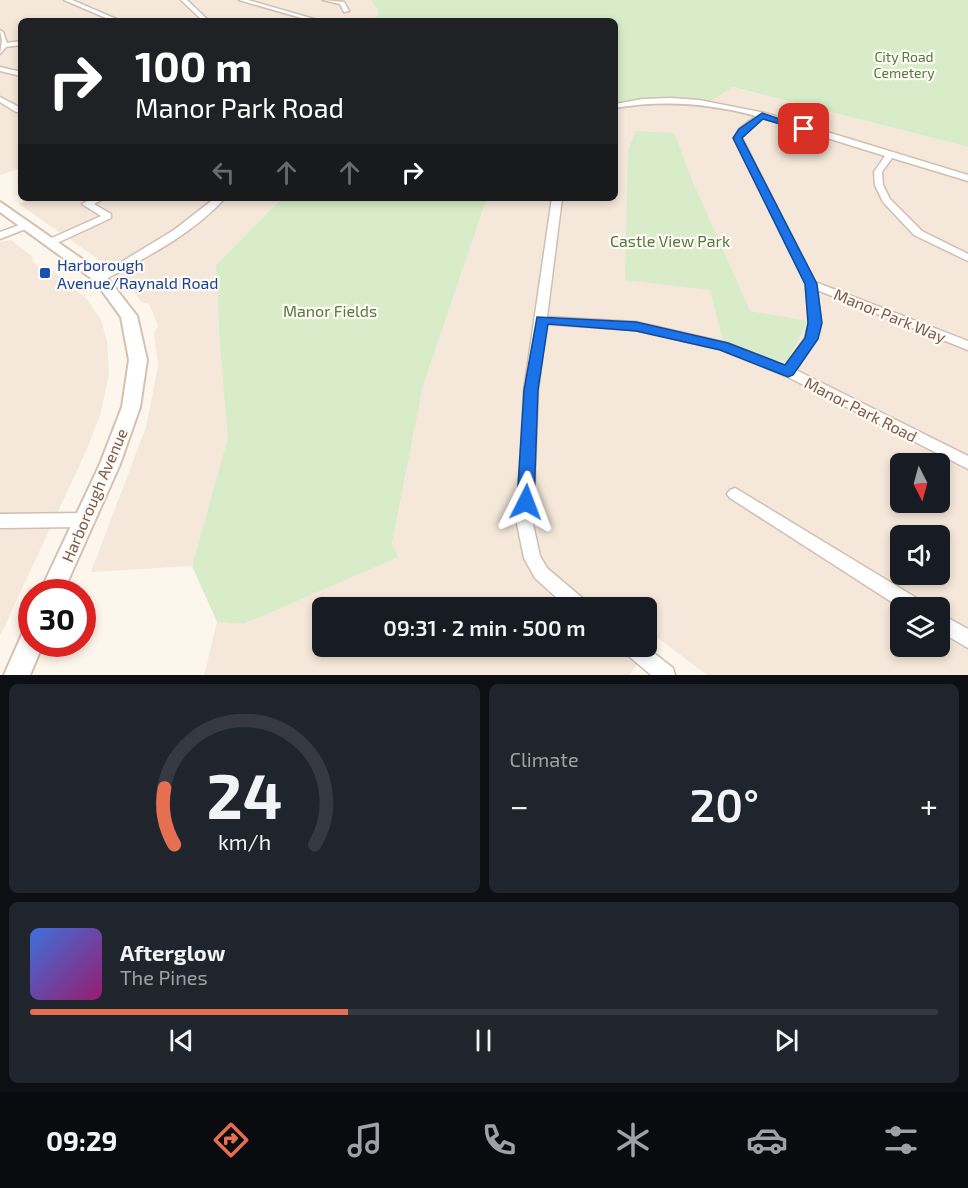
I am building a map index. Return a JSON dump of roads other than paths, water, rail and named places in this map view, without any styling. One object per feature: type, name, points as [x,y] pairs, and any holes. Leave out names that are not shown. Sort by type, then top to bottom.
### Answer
[{"type":"street","points":[[67,0],[111,18]]},
{"type":"street","points":[[184,0],[203,18]]},
{"type":"street","points":[[242,0],[309,18]]},
{"type":"street","points":[[326,0],[342,3],[346,11]]},
{"type":"street","points":[[0,32],[2,48],[18,44]]},
{"type":"street","points":[[0,69],[18,73]]},
{"type":"street","points":[[0,99],[18,109]]},
{"type":"street","points":[[618,106],[677,100],[715,105],[762,115],[968,178]]},
{"type":"street","points":[[9,104],[18,102]]},
{"type":"street","points":[[762,115],[742,130],[738,138],[811,284],[815,323],[811,339],[788,372]]},
{"type":"street","points":[[890,155],[878,172],[879,185],[886,201],[918,232],[968,258]]},
{"type":"street","points":[[49,243],[108,216],[87,204],[94,201]]},
{"type":"street","points":[[100,278],[164,243],[194,222],[217,201]]},
{"type":"street","points":[[557,201],[531,390],[525,524],[527,544],[541,573],[568,597]]},
{"type":"street","name":"Harborough Avenue","points":[[0,206],[100,278],[129,316],[138,360],[130,407],[110,464],[58,579]]},
{"type":"street","points":[[0,236],[25,226]]},
{"type":"street","name":"Manor Park Way","points":[[811,284],[968,346]]},
{"type":"street","name":"Manor Park Road","points":[[542,320],[636,326],[723,346],[788,372],[968,463]]},
{"type":"street","points":[[735,494],[899,597]]},
{"type":"street","points":[[0,520],[83,520]]},
{"type":"street","points":[[950,628],[968,639]]},
{"type":"street","points":[[17,675],[25,657]]},
{"type":"street","points":[[644,657],[666,675]]},
{"type":"place","name":"Harborough Avenue/Raynald Road","points":[[45,273]]},
{"type":"park label","name":"City Road Cemetery","points":[[904,64]]},
{"type":"park label","name":"Castle View Park","points":[[670,240]]},
{"type":"park label","name":"Manor Fields","points":[[330,310]]}]
